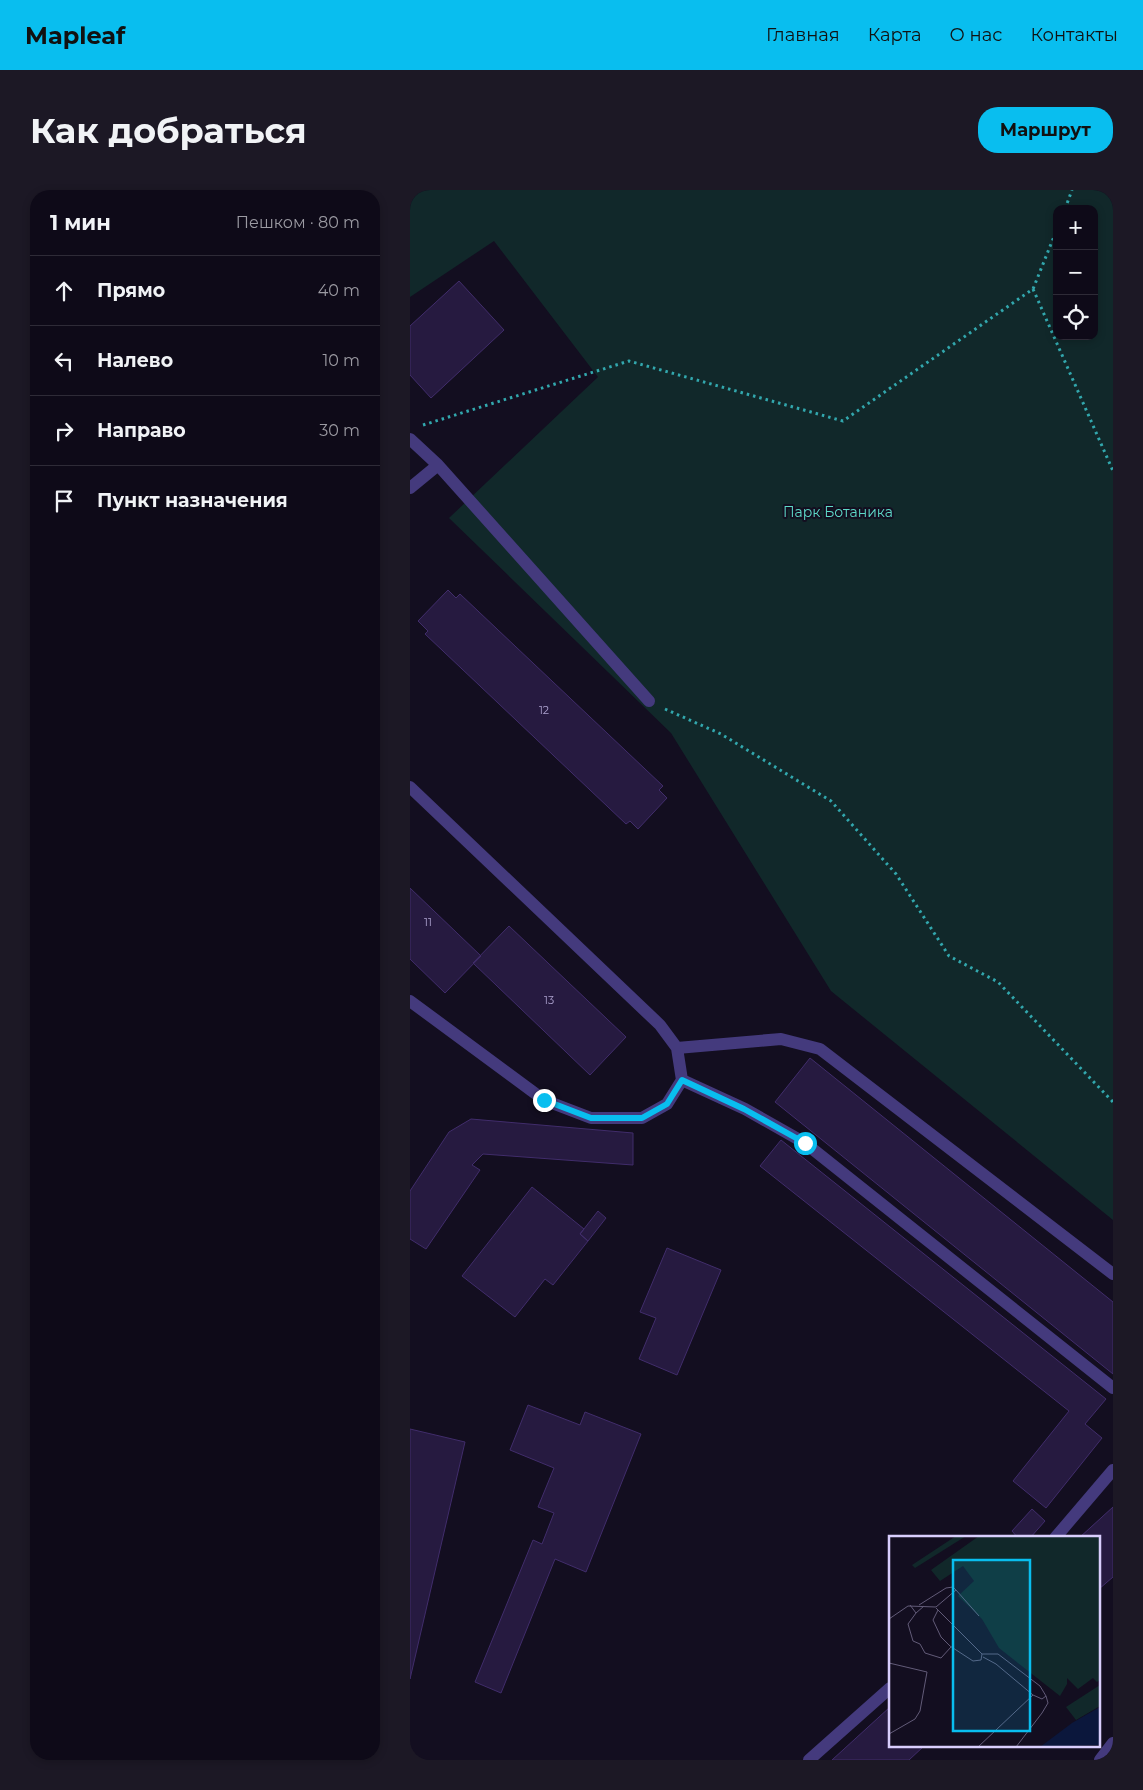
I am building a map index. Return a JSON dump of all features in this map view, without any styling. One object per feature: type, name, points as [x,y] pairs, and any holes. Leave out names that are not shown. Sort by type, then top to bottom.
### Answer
[{"type":"street","points":[[410,439],[438,465],[649,701]]},
{"type":"street","points":[[410,488],[438,465]]},
{"type":"street","points":[[410,787],[660,1025],[677,1048],[682,1080],[667,1104],[642,1118],[591,1118],[544,1100],[410,1001]]},
{"type":"street","points":[[677,1048],[781,1038],[820,1049],[1113,1274]]},
{"type":"street","points":[[682,1080],[744,1109],[805,1143],[1113,1388]]},
{"type":"street","points":[[1057,1536],[1113,1470]]},
{"type":"street","points":[[809,1760],[889,1689]]},
{"type":"street","points":[[1100,1760],[1113,1743]]},
{"type":"path","points":[[1066,205],[1072,190]]},
{"type":"path","points":[[420,426],[629,361],[843,420],[1033,289],[1053,239]]},
{"type":"path","points":[[1033,289],[1113,472]]},
{"type":"path","points":[[649,701],[720,734],[831,801],[896,874],[949,956],[998,982],[1113,1102]]},
{"type":"green space","name":"Парк Ботаника","points":[[410,190],[1113,190],[1113,1220],[831,991],[671,733],[449,518],[598,377],[494,241],[410,297]]},
{"type":"building","points":[[459,281],[504,330],[431,398],[410,375],[410,326]]},
{"type":"building","points":[[448,590],[456,598],[460,594],[663,786],[659,790],[667,798],[638,829],[630,821],[626,824],[425,634],[428,631],[418,621]]},
{"type":"building","points":[[410,888],[481,956],[445,993],[410,959]]},
{"type":"building","points":[[509,926],[626,1037],[590,1075],[473,963]]},
{"type":"building","points":[[810,1058],[1113,1302],[1113,1374],[775,1102]]},
{"type":"building","points":[[471,1119],[633,1133],[633,1165],[483,1154],[472,1165],[480,1170],[426,1249],[410,1239],[410,1191],[449,1132]]},
{"type":"building","points":[[781,1140],[1106,1399],[1085,1424],[1102,1438],[1046,1508],[1013,1481],[1069,1411],[760,1166]]},
{"type":"building","points":[[532,1187],[584,1229],[580,1234],[588,1241],[553,1285],[545,1279],[515,1317],[462,1276]]},
{"type":"building","points":[[598,1211],[606,1218],[588,1241],[580,1234]]},
{"type":"building","points":[[667,1248],[721,1270],[677,1375],[639,1359],[656,1318],[640,1312]]},
{"type":"building","points":[[528,1405],[580,1425],[585,1412],[641,1434],[586,1572],[555,1559],[501,1693],[475,1682],[533,1540],[542,1544],[554,1513],[538,1507],[554,1468],[510,1450]]},
{"type":"building","points":[[410,1429],[465,1442],[410,1679]]},
{"type":"building","points":[[1113,1507],[1113,1577],[1100,1588],[1100,1536],[1081,1536]]},
{"type":"building","points":[[1032,1509],[1045,1521],[1032,1536],[1016,1536],[1012,1531]]},
{"type":"building","points":[[889,1708],[889,1748],[922,1748],[909,1760],[832,1760]]},
{"type":"route","points":[[544,1100],[591,1118],[642,1118],[667,1104],[682,1080],[744,1109],[805,1143]]}]
